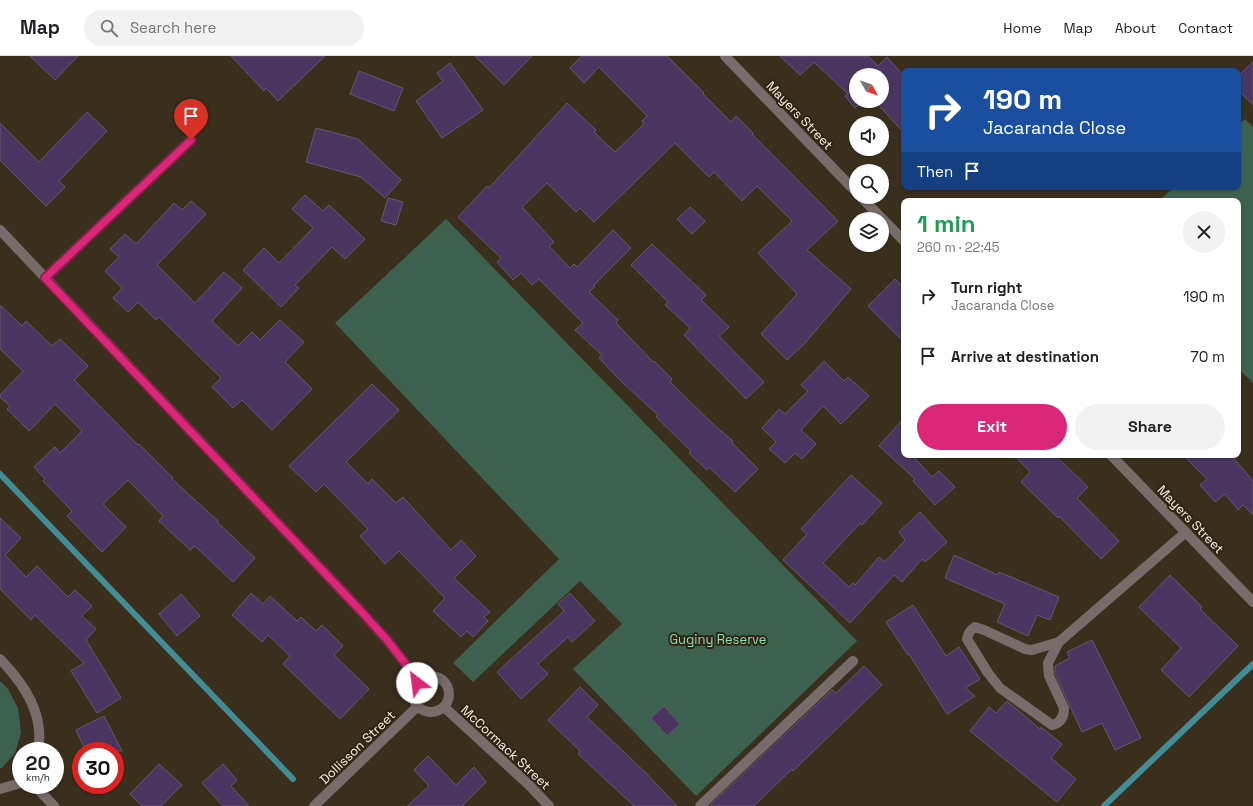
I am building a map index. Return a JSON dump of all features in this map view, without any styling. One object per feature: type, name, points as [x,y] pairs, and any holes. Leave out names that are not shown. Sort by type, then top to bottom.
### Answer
[{"type":"street","name":"Mayers Street","points":[[725,56],[849,185]]},
{"type":"street","points":[[45,278],[191,140]]},
{"type":"street","points":[[868,204],[901,239]]},
{"type":"street","points":[[0,230],[359,609],[387,640],[419,681]]},
{"type":"street","name":"Mayers Street","points":[[1114,458],[1253,602]]},
{"type":"street","points":[[1059,642],[1032,650],[975,627],[970,630],[967,640],[988,673],[1000,688],[1052,725],[1056,724],[1060,721],[1064,714],[1064,708],[1049,676],[1048,663],[1059,642],[1186,532]]},
{"type":"street","points":[[0,659],[13,672],[26,690],[34,708],[38,729],[38,742]]},
{"type":"street","points":[[700,806],[853,661]]},
{"type":"street","points":[[430,676],[439,678],[444,682],[449,693],[448,699],[444,706],[436,712],[425,712],[417,707],[414,702],[413,693],[415,685],[419,681],[430,676]]},
{"type":"street","name":"McCormack Street","points":[[444,706],[529,785],[549,806]]},
{"type":"street","name":"Dollisson Street","points":[[314,806],[417,707]]},
{"type":"street","points":[[0,789],[12,786]]},
{"type":"street","points":[[43,794],[54,806]]},
{"type":"green space","points":[[1245,119],[1253,127],[1253,383],[1241,371],[1241,198],[1162,198],[1171,190],[1241,190],[1241,122]]},
{"type":"green space","name":"Guginy Reserve","points":[[446,219],[857,641],[696,796],[573,669],[622,624],[580,581],[473,682],[453,663],[559,559],[335,323]]},
{"type":"green space","points":[[0,681],[8,689],[18,708],[21,733],[18,742],[12,742],[12,756],[2,768],[0,768]]},
{"type":"building","points":[[30,56],[78,56],[55,80]]},
{"type":"building","points":[[231,56],[325,56],[278,101],[266,88],[264,91]]},
{"type":"building","points":[[475,56],[532,56],[504,85]]},
{"type":"building","points":[[582,56],[667,56],[731,122],[736,116],[838,221],[807,250],[851,289],[805,343],[787,360],[761,334],[797,294],[758,253],[792,221],[757,186],[742,201],[714,172],[709,177],[675,143],[594,222],[580,208],[576,212],[547,183],[522,207],[554,242],[549,246],[570,268],[574,264],[577,267],[613,230],[631,248],[594,285],[595,286],[589,292],[618,320],[616,323],[653,362],[654,361],[672,379],[670,382],[714,425],[733,441],[732,443],[758,469],[735,492],[709,467],[707,470],[689,453],[691,451],[656,417],[658,415],[622,382],[599,358],[602,355],[575,330],[583,323],[539,279],[532,285],[521,273],[513,280],[497,262],[501,258],[458,217],[487,186],[489,188],[567,103],[596,130],[594,132],[615,152],[644,124],[642,121],[647,116],[599,67],[584,83],[570,68]]},
{"type":"building","points":[[780,56],[868,56],[878,66],[887,57],[901,73],[901,130],[881,108],[889,108],[889,68],[849,68],[849,101],[845,96],[848,94],[814,62],[800,75]]},
{"type":"building","points":[[1253,62],[1253,105],[1241,93],[1241,73]]},
{"type":"building","points":[[450,63],[483,110],[442,138],[416,101],[443,81],[437,73]]},
{"type":"building","points":[[359,71],[403,88],[394,111],[350,94]]},
{"type":"building","points":[[87,112],[107,131],[59,181],[65,187],[46,206],[0,160],[0,123],[39,162]]},
{"type":"building","points":[[316,128],[358,139],[401,180],[385,198],[361,177],[306,162]]},
{"type":"building","points":[[305,195],[323,211],[329,205],[365,239],[345,259],[332,247],[295,285],[299,288],[281,307],[243,270],[264,248],[279,263],[313,228],[292,209]]},
{"type":"building","points":[[388,198],[403,202],[396,225],[381,221]]},
{"type":"building","points":[[191,201],[206,214],[157,265],[195,303],[224,272],[242,288],[212,321],[238,346],[252,332],[260,340],[280,320],[304,342],[285,362],[312,389],[272,430],[242,400],[233,408],[212,387],[221,378],[159,317],[156,320],[138,302],[128,312],[113,298],[122,288],[105,271],[119,257],[110,249],[125,234],[136,244],[174,203],[182,210]]},
{"type":"building","points":[[690,207],[705,221],[692,234],[677,219]]},
{"type":"building","points":[[652,244],[706,295],[701,300],[729,327],[719,336],[764,382],[746,399],[684,335],[690,328],[665,305],[668,302],[631,265]]},
{"type":"building","points":[[895,279],[901,285],[901,339],[868,306]]},
{"type":"building","points":[[0,305],[22,326],[26,321],[52,346],[60,339],[88,366],[74,380],[173,478],[172,479],[218,521],[217,522],[255,558],[233,582],[195,546],[190,550],[159,521],[163,516],[128,480],[103,504],[126,527],[102,552],[67,516],[72,511],[43,481],[45,479],[34,467],[55,447],[60,453],[82,431],[55,404],[29,431],[7,409],[10,406],[0,397],[0,395],[23,371],[0,349]]},
{"type":"building","points":[[824,361],[844,381],[848,377],[869,396],[841,424],[823,406],[801,430],[816,444],[802,459],[795,453],[785,463],[769,449],[776,442],[762,428],[779,409],[785,414],[808,391],[801,385]]},
{"type":"building","points":[[372,384],[399,410],[346,462],[368,484],[372,479],[396,503],[403,497],[451,550],[461,540],[476,556],[454,578],[490,612],[484,617],[488,621],[473,637],[467,631],[461,637],[433,611],[445,598],[399,551],[385,564],[360,536],[368,529],[324,484],[316,492],[289,466]]},
{"type":"building","points":[[901,421],[901,458],[915,458],[932,477],[939,471],[955,487],[935,505],[913,481],[915,479],[879,446]]},
{"type":"building","points":[[1017,458],[1058,458],[1088,487],[1077,498],[1119,541],[1101,559],[1059,516],[1058,518],[1021,482],[1030,472]]},
{"type":"building","points":[[1186,458],[1234,458],[1253,481],[1253,515],[1243,505],[1238,510],[1225,494],[1215,502],[1200,485],[1207,479]]},
{"type":"building","points":[[851,475],[882,503],[862,525],[860,523],[823,563],[849,587],[853,583],[855,585],[879,557],[885,562],[905,540],[899,532],[920,512],[947,542],[925,562],[922,559],[902,582],[894,575],[850,623],[783,560],[807,534],[801,529]]},
{"type":"building","points":[[0,518],[21,538],[5,555],[26,577],[37,566],[68,597],[75,590],[92,606],[82,616],[96,629],[86,640],[121,698],[97,713],[71,671],[84,663],[35,615],[31,620],[0,589]]},
{"type":"building","points":[[954,555],[998,575],[999,572],[1059,597],[1050,620],[1037,615],[1028,636],[997,622],[1005,604],[945,578]]},
{"type":"building","points":[[1170,575],[1202,607],[1200,609],[1238,646],[1189,697],[1161,670],[1181,648],[1139,607]]},
{"type":"building","points":[[251,593],[263,604],[270,596],[297,621],[301,617],[316,631],[322,625],[343,646],[334,655],[369,689],[340,719],[283,664],[290,656],[268,635],[262,642],[232,615]]},
{"type":"building","points":[[570,593],[595,621],[572,642],[568,637],[538,664],[548,674],[521,699],[497,672],[564,611],[558,604]]},
{"type":"building","points":[[181,594],[200,616],[177,636],[159,614]]},
{"type":"building","points":[[913,605],[946,656],[959,647],[980,679],[965,688],[975,696],[947,714],[909,654],[908,655],[886,622]]},
{"type":"building","points":[[1092,640],[1141,738],[1115,750],[1102,723],[1082,732],[1055,674],[1055,666],[1070,658],[1067,652]]},
{"type":"building","points":[[864,666],[882,685],[793,771],[792,769],[754,806],[709,806],[832,690],[836,693]]},
{"type":"building","points":[[580,687],[598,705],[587,717],[646,773],[677,806],[634,806],[578,754],[580,751],[548,720]]},
{"type":"building","points":[[1007,701],[1040,729],[1041,727],[1062,744],[1051,758],[1076,779],[1057,802],[970,731],[989,707],[996,713]]},
{"type":"building","points":[[664,706],[680,724],[667,736],[651,718]]},
{"type":"building","points":[[104,716],[117,742],[82,742],[76,730]]},
{"type":"building","points":[[428,756],[456,785],[474,767],[486,782],[462,806],[407,806],[429,786],[414,770]]},
{"type":"building","points":[[159,764],[182,785],[161,806],[142,806],[130,794]]},
{"type":"building","points":[[223,764],[237,780],[231,786],[249,806],[223,806],[202,783]]},
{"type":"waterway","points":[[0,474],[293,779]]},
{"type":"waterway","points":[[1104,806],[1253,664]]},
{"type":"route","points":[[191,140],[45,278],[359,609],[387,640],[419,681],[417,683]]}]
